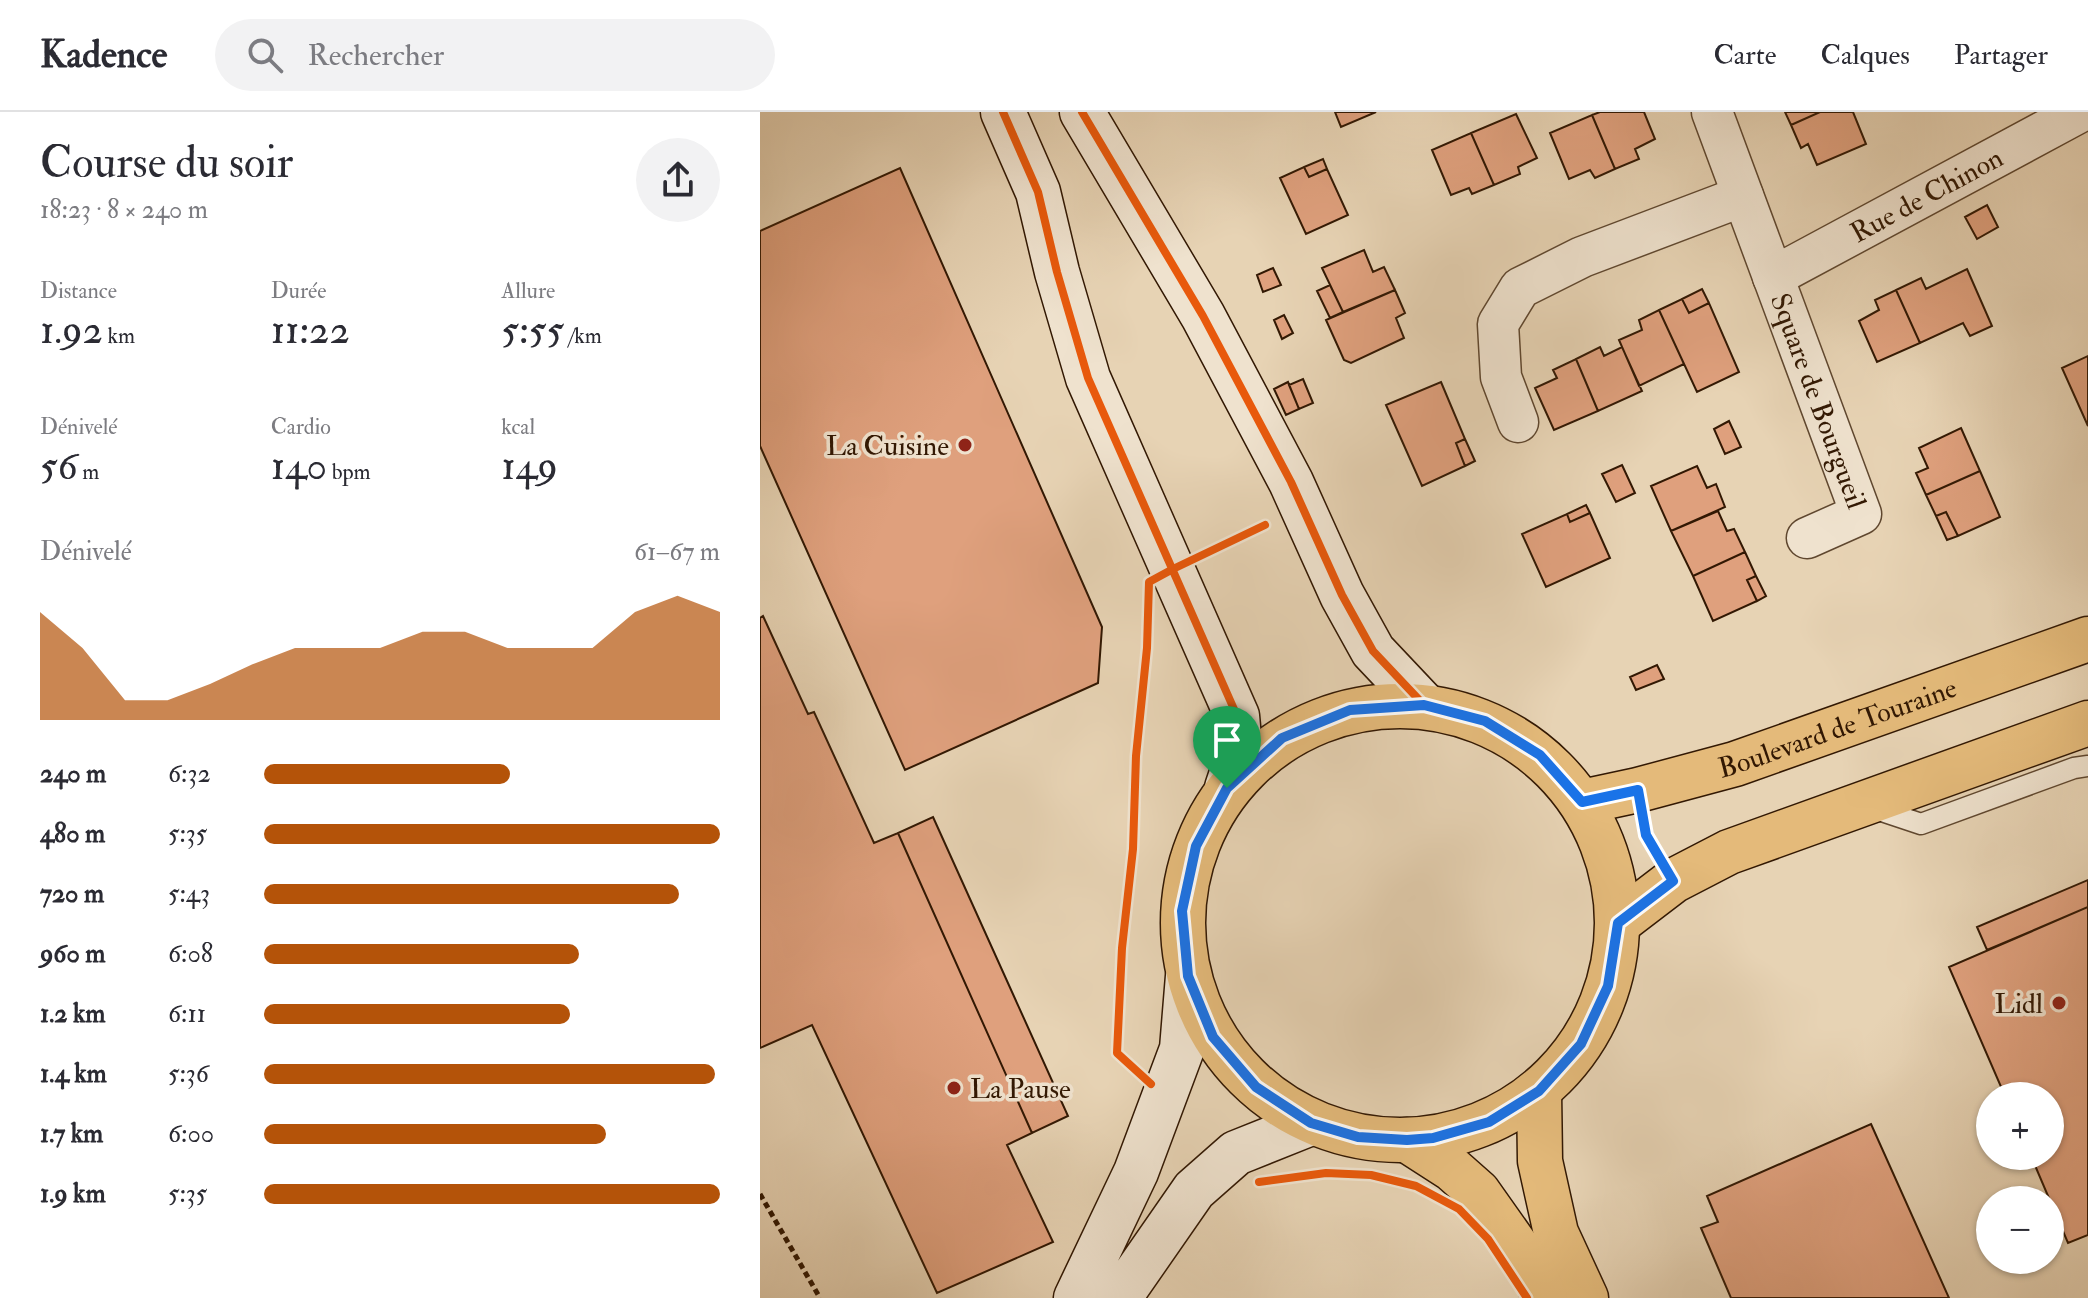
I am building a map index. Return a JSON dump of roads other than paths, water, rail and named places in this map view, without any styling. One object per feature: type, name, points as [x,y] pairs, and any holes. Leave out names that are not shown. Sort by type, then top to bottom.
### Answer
[{"type":"main road","points":[[1003,112],[1038,192],[1057,272],[1088,378],[1237,716],[1240,749],[1227,788],[1196,846],[1187,885],[1182,911],[1188,976],[1182,1049],[1136,1172],[1076,1298]]},
{"type":"main road","points":[[1082,112],[1203,316],[1291,482],[1342,595],[1373,651],[1424,705]]},
{"type":"main road","name":"Boulevard de Touraine","points":[[1582,802],[1735,764],[2088,639]]},
{"type":"main road","points":[[1188,976],[1213,1037],[1256,1087],[1311,1123],[1358,1137],[1407,1140],[1433,1138],[1489,1122],[1539,1091],[1581,1044],[1608,986],[1618,923],[1609,860],[1582,802],[1540,755],[1485,721],[1424,705],[1350,710],[1282,738],[1227,788]]},
{"type":"main road","points":[[1618,923],[1673,881],[1729,852],[2088,723]]},
{"type":"main road","points":[[1539,1091],[1540,1161],[1556,1233],[1586,1298]]},
{"type":"main road","points":[[1119,1298],[1194,1190],[1236,1153],[1311,1123]]},
{"type":"main road","points":[[1407,1140],[1452,1169],[1478,1192],[1531,1267],[1545,1298]]},
{"type":"street","points":[[1712,112],[1773,277]]},
{"type":"street","name":"Rue de Chinon","points":[[1773,277],[2080,112]]},
{"type":"street","points":[[1518,422],[1501,377],[1498,324],[1520,288],[1582,257],[1743,196]]},
{"type":"street","name":"Square de Bourgueil","points":[[1773,277],[1861,514],[1807,538]]},
{"type":"lane","points":[[1863,804],[1921,824],[2074,768],[2088,766]]},
{"type":"place","name":"La Cuisine","points":[[965,445]]},
{"type":"place","name":"Lidl","points":[[2059,1003]]},
{"type":"place","name":"La Pause","points":[[954,1088]]}]
